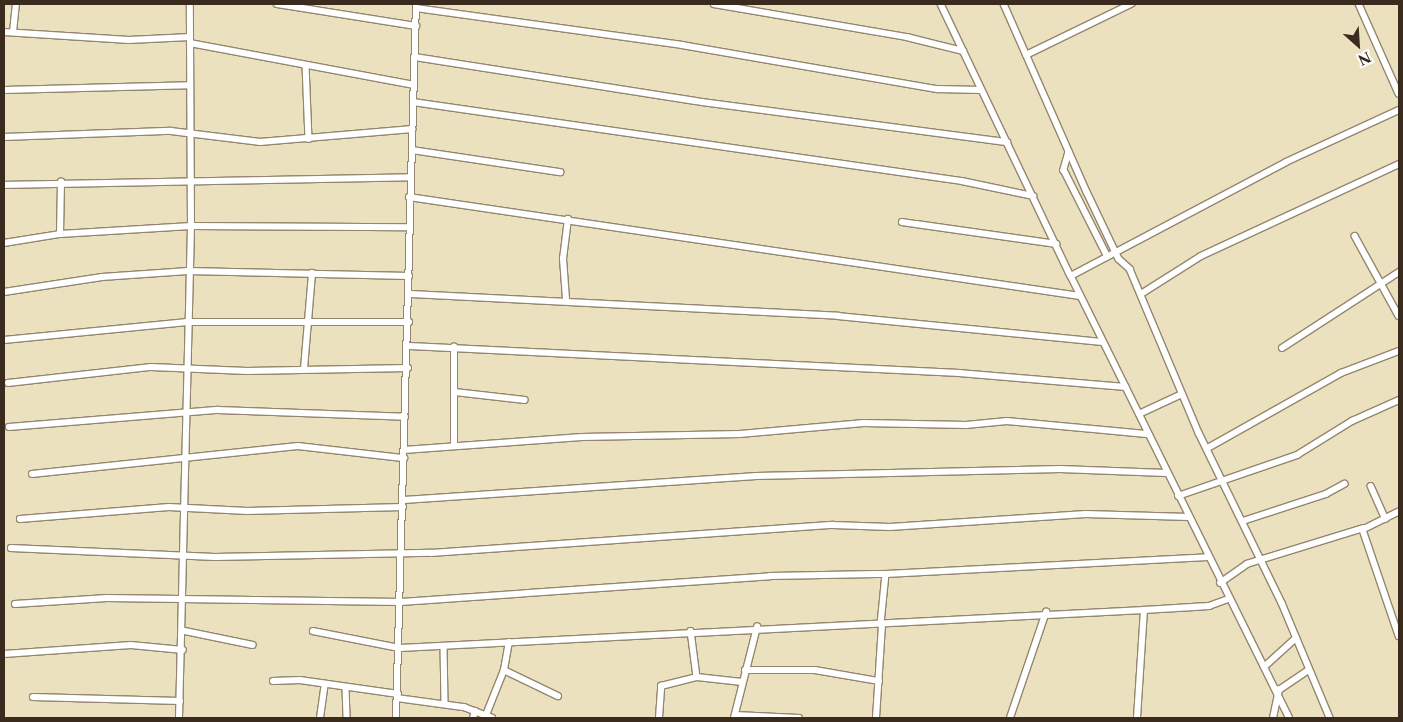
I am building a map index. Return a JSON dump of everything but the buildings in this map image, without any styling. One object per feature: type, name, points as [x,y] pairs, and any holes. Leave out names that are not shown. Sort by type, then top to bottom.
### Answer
[{"type":"street","points":[[13,32],[16,4]]},
{"type":"street","points":[[180,718],[185,631],[182,554],[188,271],[191,226],[189,132],[190,4]]},
{"type":"street","points":[[277,4],[416,26]]},
{"type":"street","points":[[714,4],[907,37],[963,51]]},
{"type":"street","points":[[940,4],[1102,342],[1139,414],[1166,474],[1289,718]]},
{"type":"street","points":[[1004,4],[1115,251],[1141,294],[1182,394],[1243,521],[1330,718]]},
{"type":"street","points":[[1026,55],[1131,4]]},
{"type":"street","points":[[1359,4],[1399,94]]},
{"type":"street","points":[[396,718],[403,553],[405,417],[410,346],[409,197],[416,6],[682,46],[938,90],[980,90]]},
{"type":"street","points":[[4,32],[129,40],[190,40],[306,65],[414,85]]},
{"type":"street","points":[[415,57],[702,102],[1007,142]]},
{"type":"street","points":[[306,65],[309,139]]},
{"type":"street","points":[[4,90],[190,85]]},
{"type":"street","points":[[413,102],[962,181],[1033,196]]},
{"type":"street","points":[[1071,276],[1107,255],[1343,134],[1399,110]]},
{"type":"street","points":[[4,137],[189,132],[260,142],[412,129]]},
{"type":"street","points":[[412,150],[560,172]]},
{"type":"street","points":[[1069,152],[1064,170],[1107,255]]},
{"type":"street","points":[[1141,294],[1201,256],[1399,164]]},
{"type":"street","points":[[4,185],[190,178],[410,177]]},
{"type":"street","points":[[60,234],[61,182]]},
{"type":"street","points":[[409,197],[1080,296]]},
{"type":"street","points":[[566,300],[563,259],[568,220]]},
{"type":"street","points":[[902,222],[1056,244]]},
{"type":"street","points":[[4,243],[60,234],[191,226],[409,227]]},
{"type":"street","points":[[1355,236],[1380,288],[1399,316]]},
{"type":"street","points":[[4,292],[102,277],[188,271],[410,276]]},
{"type":"street","points":[[1282,348],[1380,288],[1399,272]]},
{"type":"street","points":[[304,369],[312,273]]},
{"type":"street","points":[[411,294],[566,300],[931,323],[1102,342]]},
{"type":"street","points":[[4,340],[187,322],[409,322]]},
{"type":"street","points":[[410,346],[959,373],[1125,387]]},
{"type":"street","points":[[454,347],[454,446]]},
{"type":"street","points":[[1208,448],[1341,373],[1399,350]]},
{"type":"street","points":[[8,383],[186,366],[304,369],[408,368]]},
{"type":"street","points":[[455,392],[525,400]]},
{"type":"street","points":[[1139,414],[1182,394]]},
{"type":"street","points":[[1178,496],[1297,455],[1352,421],[1399,400]]},
{"type":"street","points":[[9,427],[185,414],[309,410],[405,417]]},
{"type":"street","points":[[404,450],[582,437],[740,434],[864,423],[966,425],[1007,421],[1148,434]]},
{"type":"street","points":[[32,474],[298,446],[404,458]]},
{"type":"street","points":[[20,519],[183,508],[403,503],[766,476],[1060,470],[1166,474]]},
{"type":"street","points":[[1243,521],[1326,494],[1344,484]]},
{"type":"street","points":[[1371,486],[1386,519]]},
{"type":"street","points":[[1220,583],[1231,571],[1259,560],[1364,528],[1399,512]]},
{"type":"street","points":[[11,548],[53,554],[403,553],[833,525],[890,527],[1086,514],[1188,517]]},
{"type":"street","points":[[1364,528],[1399,636]]},
{"type":"street","points":[[15,604],[107,598],[184,601],[401,602],[770,576],[886,574],[1208,557]]},
{"type":"street","points":[[876,718],[881,624],[886,574]]},
{"type":"street","points":[[313,631],[400,648],[756,627],[881,624],[1046,612],[1144,610],[1209,606],[1228,599]]},
{"type":"street","points":[[1138,718],[1144,610]]},
{"type":"street","points":[[1010,718],[1046,612]]},
{"type":"street","points":[[756,627],[734,716],[799,718]]},
{"type":"street","points":[[185,631],[253,645]]},
{"type":"street","points":[[691,631],[697,678]]},
{"type":"street","points":[[1264,666],[1296,638]]},
{"type":"street","points":[[486,715],[504,670],[508,642]]},
{"type":"street","points":[[4,654],[131,645],[183,650]]},
{"type":"street","points":[[444,646],[445,704]]},
{"type":"street","points":[[504,670],[558,696]]},
{"type":"street","points":[[745,670],[815,670],[879,680]]},
{"type":"street","points":[[1273,718],[1277,694],[1309,670]]},
{"type":"street","points":[[659,718],[659,688],[697,678],[742,682]]},
{"type":"street","points":[[273,681],[325,684],[398,696],[475,711],[492,718]]},
{"type":"street","points":[[320,718],[325,684]]},
{"type":"street","points":[[346,688],[347,718]]},
{"type":"street","points":[[33,697],[180,702]]},
{"type":"street","points":[[473,718],[475,711]]}]
